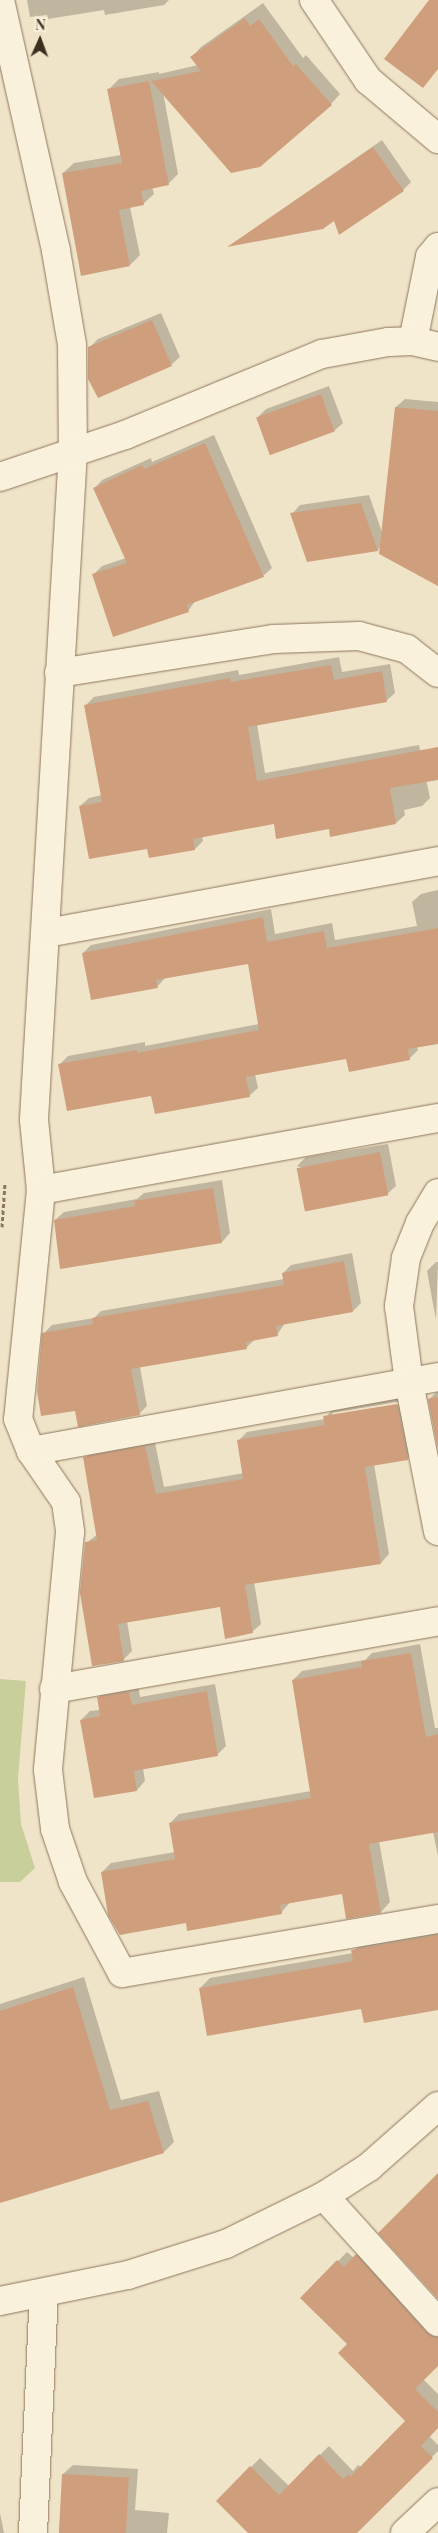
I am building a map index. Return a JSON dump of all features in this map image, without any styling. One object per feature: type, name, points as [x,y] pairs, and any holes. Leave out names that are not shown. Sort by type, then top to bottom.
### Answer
[{"type":"street","points":[[0,0],[56,250],[72,345],[73,451],[59,673],[47,934],[34,1120],[40,1190],[18,1419],[31,1451],[66,1502],[70,1532],[48,1770],[55,1829],[73,1882],[122,1973],[438,1919]]},
{"type":"street","points":[[314,0],[368,80],[438,139]]},
{"type":"street","points":[[0,476],[125,435],[322,354],[388,342],[426,344],[430,257],[438,247]]},
{"type":"street","points":[[59,673],[274,639],[359,636],[407,649],[438,673]]},
{"type":"street","points":[[47,934],[438,861]]},
{"type":"street","points":[[40,1190],[438,1118]]},
{"type":"street","points":[[438,1194],[420,1223],[406,1258],[399,1306],[409,1382],[438,1531]]},
{"type":"street","points":[[31,1451],[438,1378]]},
{"type":"street","points":[[54,1689],[438,1621]]},
{"type":"street","points":[[0,2300],[128,2275],[226,2244],[324,2196],[369,2167],[438,2106]]},
{"type":"street","points":[[324,2196],[438,2322]]},
{"type":"street","points":[[33,2533],[44,2292]]},
{"type":"street","points":[[405,2533],[438,2502]]},
{"type":"green space","points":[[0,1679],[26,1681],[18,1779],[21,1824],[35,1868],[20,1882],[0,1882]]},
{"type":"building","points":[[429,0],[438,0],[438,69],[423,88],[384,59]]},
{"type":"building","points":[[245,18],[250,26],[259,19],[293,66],[296,64],[332,105],[260,167],[231,173],[151,81],[201,71],[190,57]]},
{"type":"building","points":[[149,81],[169,185],[141,191],[144,205],[119,210],[130,266],[81,276],[62,173],[122,163],[107,89]]},
{"type":"building","points":[[373,147],[404,191],[339,235],[334,221],[323,229],[227,247]]},
{"type":"building","points":[[152,320],[172,366],[98,398],[88,379],[88,347]]},
{"type":"building","points":[[321,394],[335,432],[270,455],[256,418]]},
{"type":"building","points":[[395,407],[438,411],[438,586],[379,554]]},
{"type":"building","points":[[205,443],[264,577],[187,605],[189,612],[113,637],[92,574],[127,563],[93,488],[142,465],[144,469]]},
{"type":"building","points":[[361,503],[378,551],[307,562],[290,513]]},
{"type":"building","points":[[331,665],[334,680],[382,671],[387,702],[248,727],[257,781],[438,747],[438,780],[390,788],[396,824],[330,837],[329,829],[276,839],[274,824],[193,839],[195,850],[149,858],[147,849],[89,859],[79,806],[102,802],[84,705],[230,678],[231,682]]},
{"type":"building","points":[[263,917],[267,942],[324,931],[327,948],[438,928],[438,1044],[408,1049],[410,1060],[349,1072],[346,1059],[246,1077],[250,1097],[155,1114],[151,1096],[67,1111],[58,1064],[137,1050],[137,1053],[259,1030],[248,964],[156,980],[158,988],[91,1000],[82,953]]},
{"type":"building","points":[[380,1152],[388,1195],[305,1211],[297,1168]]},
{"type":"building","points":[[213,1188],[222,1243],[60,1269],[54,1220],[135,1206],[134,1201]]},
{"type":"building","points":[[344,1261],[353,1312],[276,1326],[278,1336],[246,1342],[247,1349],[131,1369],[140,1415],[78,1427],[75,1411],[41,1416],[37,1391],[42,1333],[93,1324],[92,1318],[284,1285],[282,1273]]},
{"type":"building","points":[[438,1397],[438,1449],[428,1399]]},
{"type":"building","points":[[397,1404],[408,1460],[365,1467],[381,1564],[245,1585],[253,1633],[225,1639],[220,1607],[118,1624],[124,1661],[92,1666],[80,1593],[85,1542],[97,1540],[83,1457],[145,1446],[156,1494],[243,1479],[237,1440],[325,1425],[323,1416]]},
{"type":"building","points":[[411,1653],[426,1737],[438,1734],[438,1832],[369,1844],[381,1913],[346,1919],[342,1894],[280,1905],[282,1914],[187,1931],[186,1923],[120,1935],[108,1915],[101,1872],[175,1859],[169,1823],[311,1798],[292,1680],[362,1667],[361,1661]]},
{"type":"building","points":[[207,1691],[218,1756],[134,1771],[137,1791],[94,1798],[80,1720],[100,1716],[97,1697],[129,1692],[132,1705]]},
{"type":"building","points":[[438,1935],[438,2010],[364,2023],[361,2009],[207,2036],[199,1988],[353,1961],[351,1950]]},
{"type":"building","points":[[73,1987],[110,2110],[148,2101],[164,2153],[0,2203],[0,2011]]},
{"type":"building","points":[[438,2173],[438,2299],[378,2233]]},
{"type":"building","points":[[356,2254],[426,2332],[438,2337],[438,2366],[415,2389],[438,2412],[438,2428],[421,2446],[433,2458],[357,2533],[248,2533],[216,2501],[250,2466],[279,2495],[319,2454],[343,2479],[349,2474],[351,2476],[405,2421],[338,2353],[347,2344],[300,2298],[337,2260],[344,2267]]},
{"type":"building","points":[[62,2474],[129,2478],[126,2533],[59,2533]]}]
